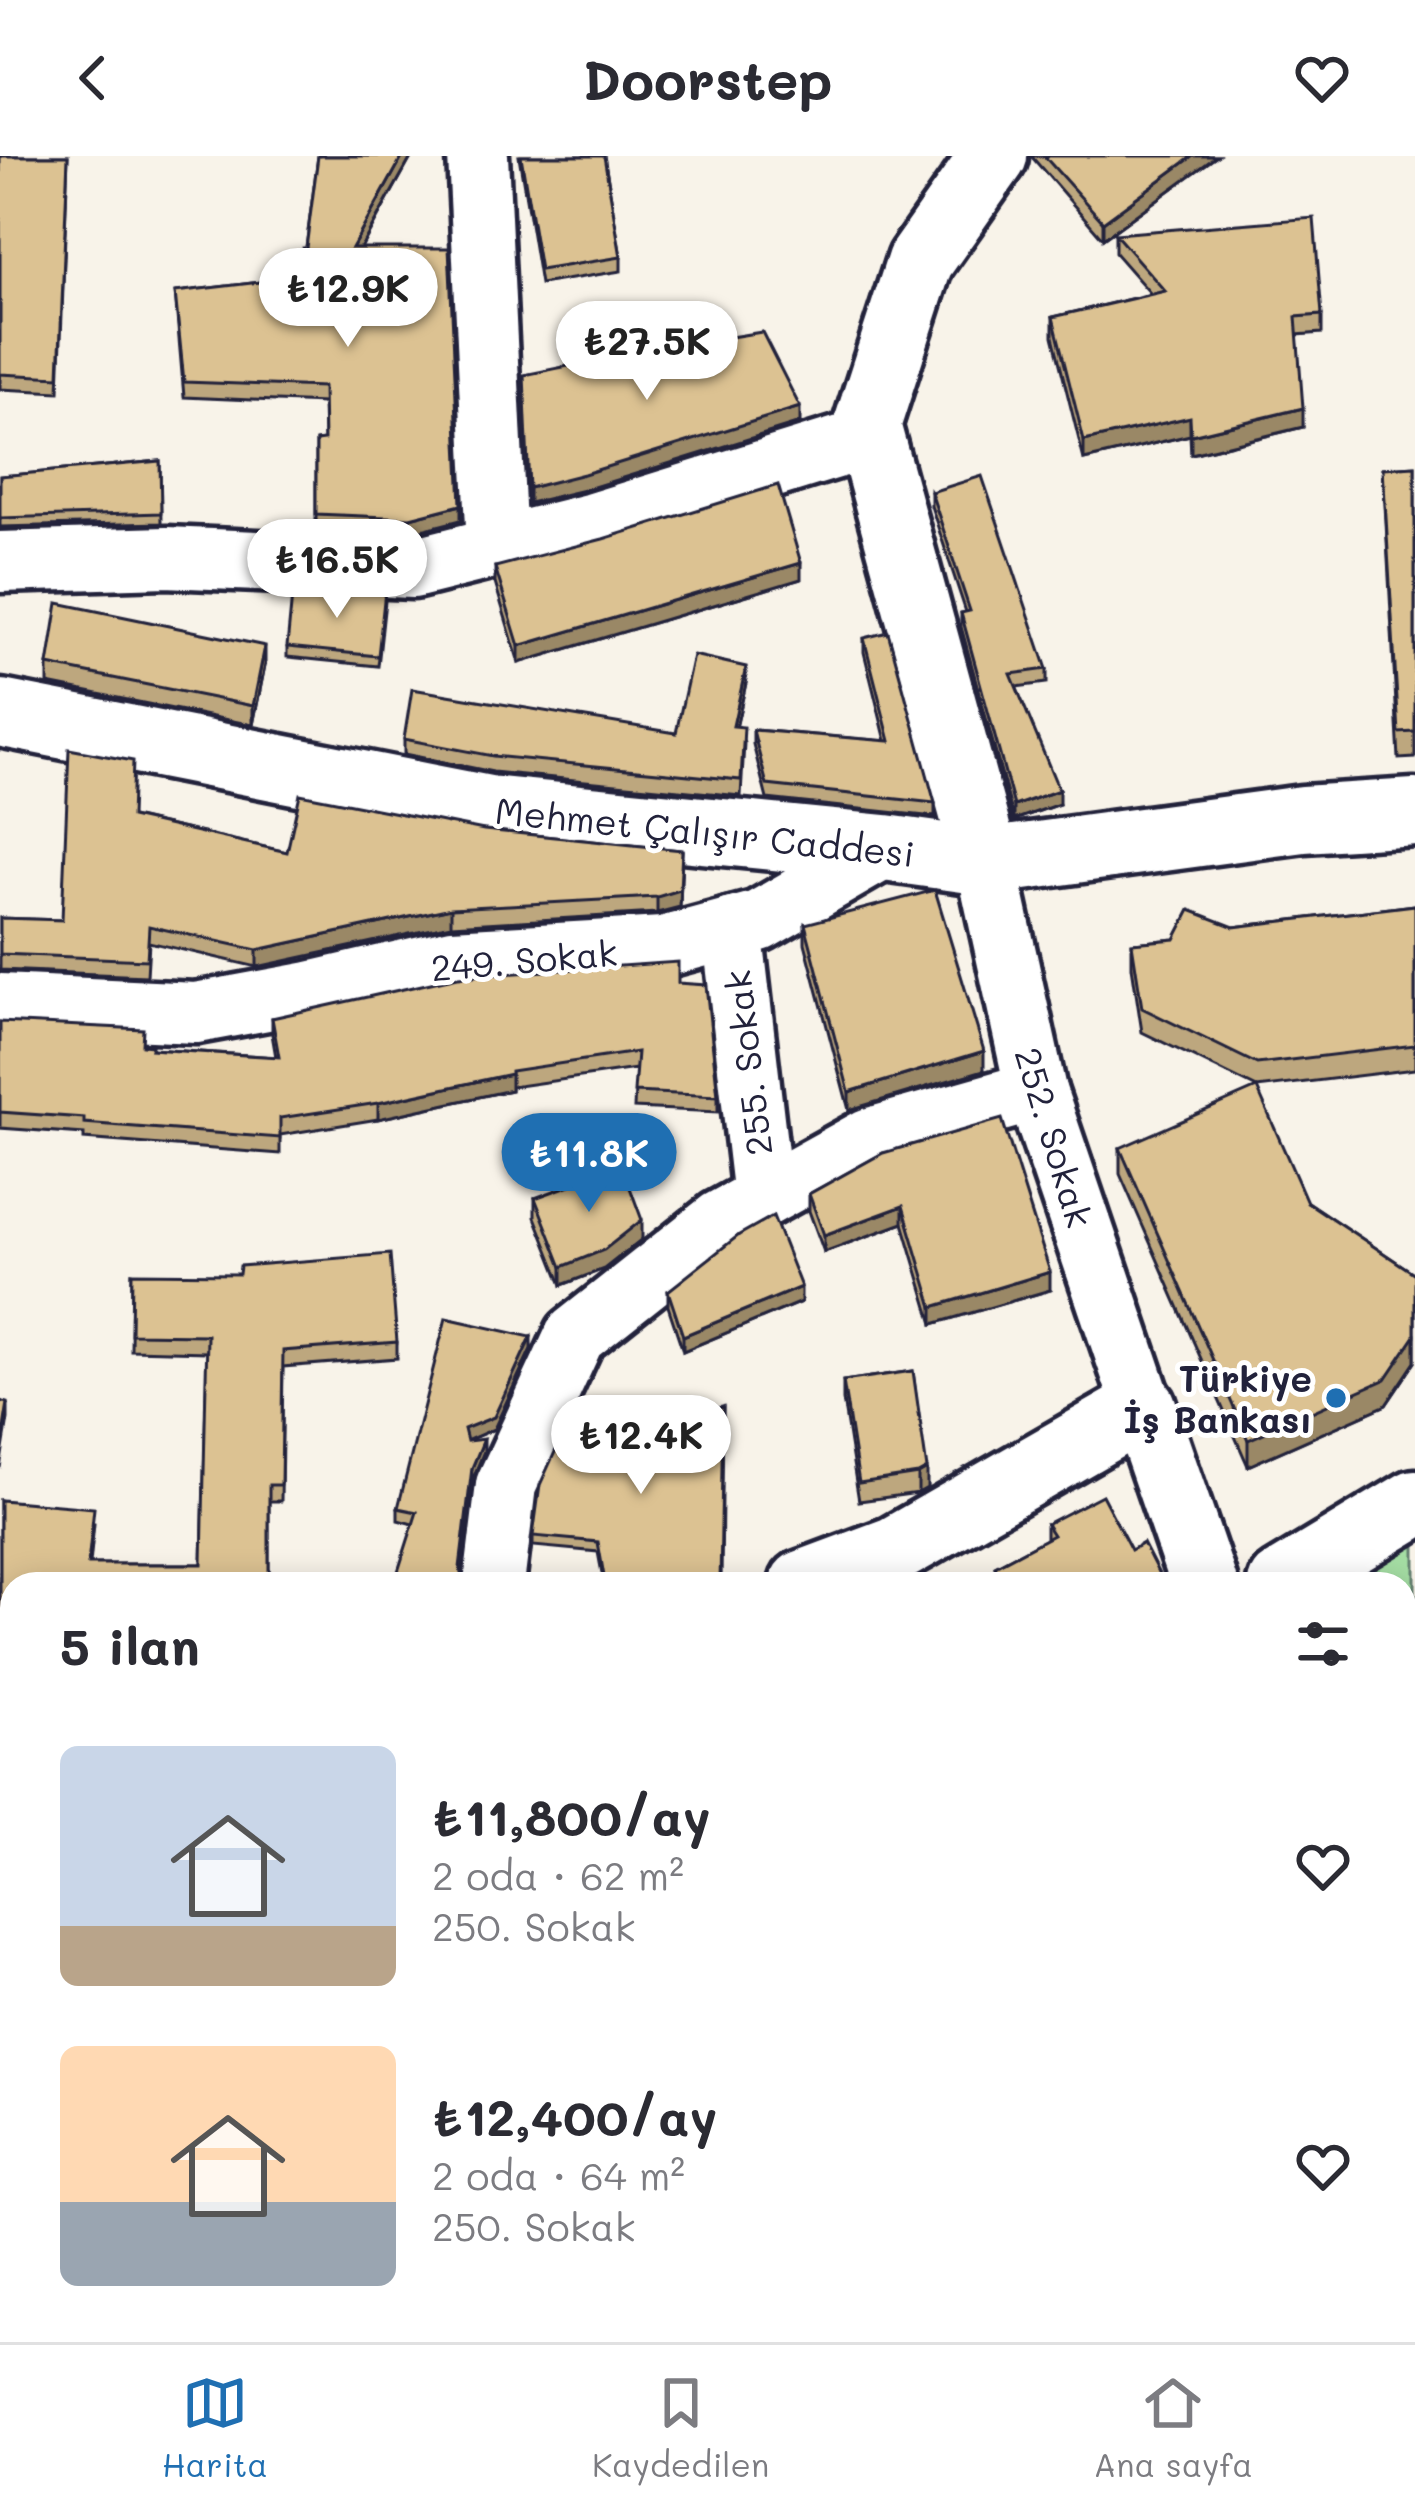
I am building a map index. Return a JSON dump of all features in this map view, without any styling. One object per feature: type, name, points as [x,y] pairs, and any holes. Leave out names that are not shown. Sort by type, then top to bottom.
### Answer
[{"type":"main road","points":[[986,862],[867,425],[920,261],[994,156]]},
{"type":"main road","name":"Mehmet Çalışır Caddesi","points":[[0,713],[488,809],[986,862],[1303,819],[1415,812]]},
{"type":"main road","points":[[899,1567],[1144,1407],[1200,1572]]},
{"type":"main road","points":[[1301,1572],[1415,1503]]},
{"type":"street","points":[[478,156],[497,547]]},
{"type":"street","points":[[0,562],[166,557],[412,568],[592,523],[871,437]]},
{"type":"street","name":"249. Sokak","points":[[0,1004],[196,1013],[453,959],[663,947],[759,921],[885,848]]},
{"type":"street","name":"252. Sokak","points":[[986,862],[1036,1091],[1144,1407]]},
{"type":"street","name":"255. Sokak","points":[[731,928],[763,1197]]},
{"type":"street","points":[[495,1572],[506,1485],[575,1336],[720,1222],[870,1138],[1036,1091]]},
{"type":"green space","points":[[1415,1503],[1415,1572],[1301,1572]]},
{"type":"building","points":[[0,156],[68,156],[59,377],[0,374]]},
{"type":"building","points":[[318,156],[403,156],[352,248],[449,248],[461,505],[410,518],[316,514],[316,441],[324,440],[323,387],[184,382],[175,292],[302,277]]},
{"type":"building","points":[[521,156],[604,156],[621,257],[540,270]]},
{"type":"building","points":[[1044,156],[1193,156],[1103,222]]},
{"type":"building","points":[[1314,218],[1322,315],[1296,317],[1303,408],[1191,435],[1190,417],[1084,441],[1053,317],[1165,291],[1115,234]]},
{"type":"building","points":[[762,332],[800,407],[529,488],[524,375]]},
{"type":"building","points":[[160,461],[161,513],[0,518],[0,476]]},
{"type":"building","points":[[1415,466],[1415,732],[1399,733],[1383,468]]},
{"type":"building","points":[[982,476],[1047,669],[1011,674],[1059,790],[1014,806],[961,613],[970,611],[931,492]]},
{"type":"building","points":[[778,485],[801,563],[519,646],[495,567]]},
{"type":"building","points":[[316,588],[385,591],[378,656],[287,647],[292,595],[316,597]]},
{"type":"building","points":[[58,603],[265,646],[253,706],[48,665]]},
{"type":"building","points":[[888,632],[935,803],[767,785],[753,730],[890,741],[864,638]]},
{"type":"building","points":[[693,655],[746,667],[733,726],[744,727],[741,780],[493,756],[404,739],[412,689],[676,733]]},
{"type":"building","points":[[69,749],[133,761],[131,817],[287,852],[300,794],[484,830],[682,850],[680,890],[657,897],[451,908],[257,950],[149,926],[147,960],[0,954],[0,918],[62,920]]},
{"type":"building","points":[[935,890],[984,1051],[849,1092],[805,924]]},
{"type":"building","points":[[1415,905],[1415,1045],[1257,1064],[1142,1008],[1132,943],[1175,939],[1190,910],[1234,927]]},
{"type":"building","points":[[678,962],[678,983],[706,985],[718,1096],[634,1092],[637,1052],[511,1071],[378,1103],[280,1118],[280,1138],[0,1112],[0,1022],[143,1029],[142,1045],[151,1049],[279,1057],[272,1018],[458,977]]},
{"type":"building","points":[[1257,1088],[1307,1202],[1415,1274],[1415,1336],[1386,1379],[1248,1440],[1120,1148]]},
{"type":"building","points":[[1002,1119],[1050,1272],[933,1307],[903,1206],[824,1235],[809,1194],[883,1153]]},
{"type":"building","points":[[622,1166],[642,1220],[604,1250],[562,1267],[535,1198]]},
{"type":"building","points":[[773,1216],[801,1287],[683,1336],[668,1291],[739,1235]]},
{"type":"building","points":[[390,1254],[397,1342],[283,1351],[281,1485],[269,1485],[269,1572],[0,1572],[0,1500],[94,1508],[88,1564],[202,1564],[207,1335],[131,1334],[132,1273],[239,1274],[240,1266]]},
{"type":"building","points":[[446,1318],[531,1337],[494,1417],[464,1429],[467,1441],[484,1439],[472,1468],[461,1572],[398,1572],[417,1512],[398,1508]]},
{"type":"building","points":[[913,1371],[927,1469],[859,1483],[843,1381]]},
{"type":"building","points":[[0,1401],[8,1403],[0,1452]]},
{"type":"building","points":[[723,1407],[720,1572],[603,1572],[598,1542],[533,1536],[540,1485],[565,1430]]},
{"type":"building","points":[[1102,1495],[1131,1550],[1143,1543],[1158,1572],[998,1572],[995,1566],[1053,1535],[1046,1524]]},
{"type":"place","name":"Türkiye İş Bankası","points":[[1336,1398]]}]
